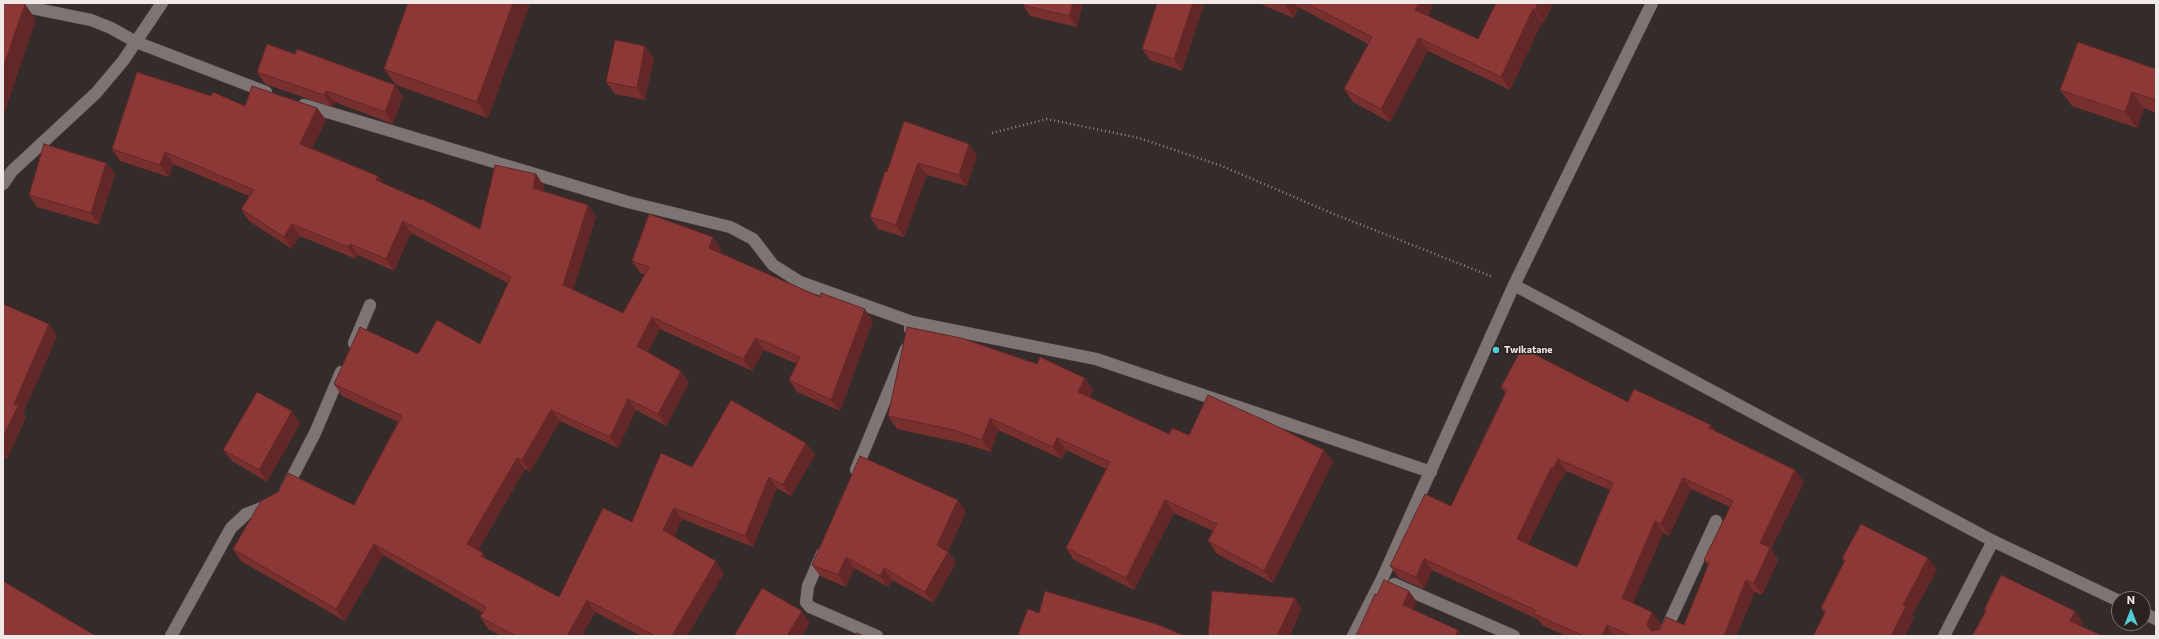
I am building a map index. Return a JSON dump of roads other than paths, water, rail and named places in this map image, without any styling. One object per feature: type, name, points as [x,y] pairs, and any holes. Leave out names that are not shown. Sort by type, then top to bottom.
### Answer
[{"type":"street","points":[[7,3],[91,20],[111,28],[136,42],[280,97]]},
{"type":"street","points":[[3,184],[12,171],[96,93],[123,62],[162,3]]},
{"type":"street","points":[[1353,636],[1382,579],[1514,286],[1652,3]]},
{"type":"street","points":[[294,103],[628,202],[730,228],[753,239],[773,265],[800,282],[912,322],[1096,359],[1431,472]]},
{"type":"street","points":[[1514,286],[1993,541],[2111,597]]},
{"type":"street","points":[[171,636],[231,528],[246,514],[280,500],[315,433],[370,306]]},
{"type":"street","points":[[850,484],[907,345],[912,322]]},
{"type":"street","points":[[1663,636],[1716,521]]},
{"type":"street","points":[[1944,636],[1993,541]]},
{"type":"street","points":[[826,542],[808,586],[806,602],[810,608],[877,636]]},
{"type":"street","points":[[1382,579],[1514,636]]},
{"type":"place","name":"Twikatane","points":[[1496,350]]}]
